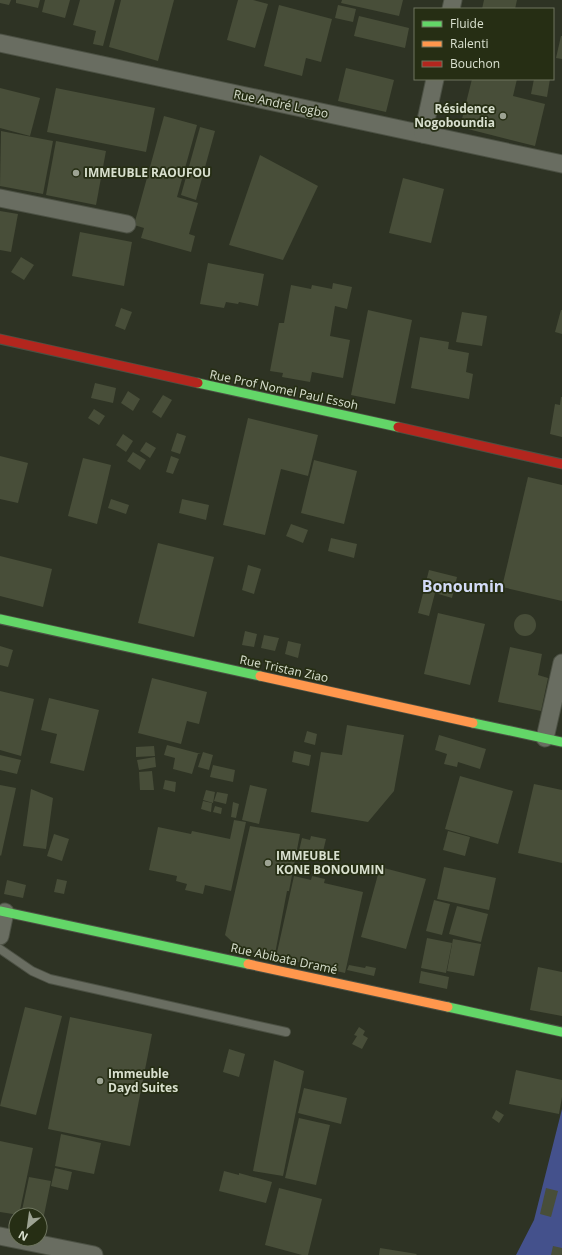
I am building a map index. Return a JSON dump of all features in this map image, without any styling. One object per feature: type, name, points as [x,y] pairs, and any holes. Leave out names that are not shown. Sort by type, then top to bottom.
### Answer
[{"type":"street","name":"Rue André Logbo","points":[[0,43],[562,164]]},
{"type":"street","points":[[423,134],[435,80]]},
{"type":"street","points":[[0,198],[127,224]]},
{"type":"street","name":"Rue Prof Nomel Paul Essoh","points":[[0,339],[562,464]]},
{"type":"street","name":"Rue Tristan Ziao","points":[[0,619],[562,742]]},
{"type":"street","points":[[545,738],[562,663]]},
{"type":"street","points":[[0,936],[3,911]]},
{"type":"street","name":"Rue Abibata Dramé","points":[[3,911],[562,1032]]},
{"type":"street","points":[[0,1236],[94,1255]]},
{"type":"lane","points":[[0,949],[32,971],[50,979],[286,1032]]},
{"type":"shaded area","points":[[562,1109],[562,1255],[516,1255],[534,1220]]},
{"type":"building","points":[[0,0],[11,0],[9,5],[0,3]]},
{"type":"building","points":[[16,0],[40,0],[38,8],[16,3]]},
{"type":"building","points":[[45,0],[70,0],[65,18],[42,12]]},
{"type":"building","points":[[80,0],[115,0],[103,46],[93,44],[96,31],[73,25]]},
{"type":"building","points":[[121,0],[174,0],[158,61],[109,47]]},
{"type":"building","points":[[238,0],[253,0],[268,4],[255,48],[227,40]]},
{"type":"building","points":[[342,0],[403,0],[399,16],[341,3]]},
{"type":"building","points":[[484,0],[517,0],[515,8],[482,8]]},
{"type":"building","points":[[279,5],[332,19],[321,62],[306,58],[302,76],[264,66]]},
{"type":"building","points":[[338,5],[356,9],[353,22],[335,18]]},
{"type":"building","points":[[359,16],[409,28],[405,48],[354,36]]},
{"type":"building","points":[[562,36],[562,59],[556,58]]},
{"type":"building","points":[[346,68],[394,80],[386,112],[338,101]]},
{"type":"building","name":"Résidence Nogoboundia","points":[[472,80],[517,80],[513,96],[545,104],[535,146],[460,127]]},
{"type":"building","points":[[534,80],[550,80],[547,97],[531,94]]},
{"type":"building","points":[[0,88],[40,98],[30,136],[0,128]]},
{"type":"building","points":[[56,88],[155,108],[146,152],[47,132]]},
{"type":"building","points":[[164,116],[197,125],[177,197],[198,203],[189,234],[195,236],[191,252],[141,238],[144,228],[134,225]]},
{"type":"building","points":[[200,127],[215,131],[196,200],[181,195]]},
{"type":"building","points":[[1,131],[53,141],[43,194],[0,186]]},
{"type":"building","name":"IMMEUBLE RAOUFOU","points":[[56,141],[106,151],[96,205],[46,195]]},
{"type":"building","points":[[260,155],[318,186],[283,260],[229,245]]},
{"type":"building","points":[[403,178],[444,189],[431,243],[389,233]]},
{"type":"building","points":[[0,211],[18,214],[11,252],[0,250]]},
{"type":"building","points":[[80,232],[132,242],[124,286],[72,276]]},
{"type":"building","points":[[21,257],[34,265],[24,280],[11,272]]},
{"type":"building","points":[[208,263],[264,274],[258,306],[239,302],[238,304],[226,302],[224,308],[200,304]]},
{"type":"building","points":[[333,283],[352,287],[347,309],[335,306],[330,336],[350,340],[343,378],[312,372],[310,382],[282,377],[283,373],[270,371],[279,323],[284,323],[291,285],[311,289],[312,285],[332,289]]},
{"type":"building","points":[[121,308],[132,312],[125,330],[115,326]]},
{"type":"building","points":[[368,310],[412,320],[395,404],[351,395]]},
{"type":"building","points":[[562,310],[562,334],[555,332]]},
{"type":"building","points":[[462,312],[487,316],[482,346],[456,342]]},
{"type":"building","points":[[420,337],[449,342],[448,349],[469,353],[466,372],[473,374],[469,399],[411,388]]},
{"type":"building","points":[[95,383],[116,388],[113,403],[91,398]]},
{"type":"building","points":[[128,391],[140,399],[133,411],[121,403]]},
{"type":"building","points":[[163,395],[172,400],[161,418],[152,412]]},
{"type":"building","points":[[561,397],[562,437],[550,434],[555,404],[560,405]]},
{"type":"building","points":[[94,409],[105,416],[99,425],[88,418]]},
{"type":"building","points":[[248,418],[318,435],[308,476],[281,469],[265,535],[223,525]]},
{"type":"building","points":[[177,433],[186,436],[180,454],[171,451]]},
{"type":"building","points":[[123,434],[133,441],[126,452],[116,445]]},
{"type":"building","points":[[146,442],[156,448],[150,458],[140,451]]},
{"type":"building","points":[[133,452],[146,460],[140,470],[127,461]]},
{"type":"building","points":[[0,456],[28,463],[18,503],[0,499]]},
{"type":"building","points":[[171,456],[179,459],[173,474],[166,472]]},
{"type":"building","points":[[83,458],[111,465],[97,524],[68,516]]},
{"type":"building","points":[[314,460],[357,471],[344,524],[301,513]]},
{"type":"building","points":[[528,477],[562,485],[562,601],[502,587]]},
{"type":"building","points":[[111,499],[129,505],[126,514],[108,508]]},
{"type":"building","points":[[182,499],[209,505],[206,520],[179,513]]},
{"type":"building","points":[[291,524],[308,530],[303,543],[286,536]]},
{"type":"building","points":[[331,538],[357,544],[354,558],[328,551]]},
{"type":"building","points":[[158,543],[214,557],[194,637],[138,623]]},
{"type":"building","points":[[0,556],[52,569],[43,607],[0,596]]},
{"type":"building","points":[[248,565],[261,569],[254,594],[242,590]]},
{"type":"building","points":[[429,570],[457,577],[452,598],[435,593],[429,616],[418,613]]},
{"type":"building","points":[[438,613],[485,624],[470,685],[424,674]]},
{"type":"building","points":[[525,614],[533,617],[536,625],[533,633],[525,636],[517,633],[514,625],[517,617]]},
{"type":"building","points":[[245,631],[257,634],[254,647],[242,645]]},
{"type":"building","points":[[264,635],[279,638],[275,651],[261,648]]},
{"type":"building","points":[[288,641],[301,644],[298,658],[285,654]]},
{"type":"building","points":[[0,646],[13,650],[8,667],[0,665]]},
{"type":"building","points":[[510,647],[542,654],[538,675],[548,678],[541,711],[498,702]]},
{"type":"building","points":[[152,678],[207,692],[199,724],[187,721],[181,744],[138,733]]},
{"type":"building","points":[[0,691],[34,699],[21,756],[0,750]]},
{"type":"building","points":[[49,698],[99,710],[84,771],[50,763],[57,734],[41,730]]},
{"type":"building","points":[[347,725],[404,735],[394,791],[368,822],[311,812],[321,752],[342,755]]},
{"type":"building","points":[[307,731],[317,734],[315,745],[304,742]]},
{"type":"building","points":[[439,735],[486,749],[480,769],[458,762],[457,767],[444,764],[447,754],[435,750]]},
{"type":"building","points":[[167,745],[201,754],[198,754],[192,774],[173,769],[175,758],[164,755]]},
{"type":"building","points":[[154,746],[155,756],[136,757],[136,747]]},
{"type":"building","points":[[294,751],[311,755],[309,766],[292,762]]},
{"type":"building","points":[[203,752],[213,755],[209,770],[198,767]]},
{"type":"building","points":[[0,755],[21,760],[17,774],[0,770]]},
{"type":"building","points":[[155,757],[156,767],[139,770],[137,760]]},
{"type":"building","points":[[213,765],[235,770],[233,782],[210,777]]},
{"type":"building","points":[[152,771],[154,790],[140,790],[139,772]]},
{"type":"building","points":[[460,776],[513,791],[498,844],[445,829]]},
{"type":"building","points":[[165,780],[176,782],[175,792],[163,789]]},
{"type":"building","points":[[534,784],[562,790],[562,863],[518,853]]},
{"type":"building","points":[[0,785],[16,788],[1,856],[0,855]]},
{"type":"building","points":[[250,785],[267,789],[259,824],[242,820]]},
{"type":"building","points":[[31,789],[53,798],[46,849],[23,846]]},
{"type":"building","points":[[206,790],[215,792],[213,803],[203,800]]},
{"type":"building","points":[[217,792],[228,794],[226,804],[214,801]]},
{"type":"building","points":[[203,801],[212,803],[211,812],[201,809]]},
{"type":"building","points":[[233,802],[239,804],[236,818],[231,817]]},
{"type":"building","points":[[215,806],[222,808],[221,814],[213,812]]},
{"type":"building","points":[[234,820],[246,822],[231,891],[205,885],[203,894],[185,890],[187,884],[176,881],[177,876],[149,870],[158,827],[191,834],[192,831],[230,839]]},
{"type":"building","name":"IMMEUBLE KONE BONOUMIN","points":[[250,826],[300,834],[275,954],[243,952],[225,935]]},
{"type":"building","points":[[448,831],[470,837],[465,856],[443,850]]},
{"type":"building","points":[[54,834],[69,839],[62,861],[47,856]]},
{"type":"building","points":[[311,836],[326,839],[321,860],[298,855],[302,838],[310,840]]},
{"type":"building","points":[[380,867],[426,879],[406,949],[361,937]]},
{"type":"building","points":[[444,867],[496,878],[489,910],[437,899]]},
{"type":"building","points":[[294,876],[311,880],[312,876],[325,879],[324,883],[363,892],[345,973],[276,957]]},
{"type":"building","points":[[57,879],[67,881],[64,894],[54,892]]},
{"type":"building","points":[[7,880],[26,885],[23,898],[4,894]]},
{"type":"building","points":[[434,900],[450,904],[442,935],[426,931]]},
{"type":"building","points":[[457,906],[488,914],[481,942],[449,934]]},
{"type":"building","points":[[427,938],[452,943],[446,973],[421,968]]},
{"type":"building","points":[[453,939],[481,944],[474,976],[447,971]]},
{"type":"building","points":[[349,965],[365,968],[366,966],[376,968],[374,976],[347,970]]},
{"type":"building","points":[[538,967],[562,972],[562,1016],[530,1010]]},
{"type":"building","points":[[421,971],[449,977],[447,989],[419,983]]},
{"type":"building","points":[[25,1007],[62,1016],[36,1115],[0,1106]]},
{"type":"building","name":"Immeuble Dayd Suites","points":[[70,1017],[152,1034],[130,1146],[48,1129]]},
{"type":"building","points":[[359,1027],[365,1031],[363,1035],[368,1038],[362,1049],[352,1044],[357,1036],[354,1035]]},
{"type":"building","points":[[229,1049],[245,1054],[239,1077],[223,1072]]},
{"type":"building","points":[[274,1060],[304,1071],[283,1176],[253,1171]]},
{"type":"building","points":[[516,1070],[562,1080],[562,1097],[559,1114],[509,1104]]},
{"type":"building","points":[[304,1088],[347,1098],[341,1124],[298,1113]]},
{"type":"building","points":[[496,1110],[504,1115],[499,1123],[492,1118]]},
{"type":"building","points":[[299,1118],[330,1125],[316,1185],[285,1178]]},
{"type":"building","points":[[61,1134],[101,1143],[94,1174],[55,1166]]},
{"type":"building","points":[[0,1141],[33,1148],[21,1207],[8,1207],[8,1213],[0,1212]]},
{"type":"building","points":[[55,1168],[72,1172],[68,1190],[51,1186]]},
{"type":"building","points":[[224,1171],[239,1175],[239,1173],[272,1182],[266,1203],[219,1191]]},
{"type":"building","points":[[29,1177],[51,1181],[46,1207],[23,1207]]},
{"type":"building","points":[[279,1188],[322,1199],[308,1255],[302,1255],[265,1245]]},
{"type":"building","points":[[546,1188],[558,1191],[551,1217],[540,1214]]},
{"type":"building","points":[[553,1246],[562,1248],[562,1255],[551,1255]]},
{"type":"building","points":[[380,1248],[417,1254],[379,1255]]},
{"type":"traffic: fast","points":[[198,383],[398,427]]},
{"type":"traffic: fast","points":[[0,619],[260,676]]},
{"type":"traffic: fast","points":[[473,723],[562,742]]},
{"type":"traffic: fast","points":[[0,911],[248,964]]},
{"type":"traffic: fast","points":[[448,1007],[562,1032]]},
{"type":"traffic: slow","points":[[260,676],[473,723]]},
{"type":"traffic: slow","points":[[248,964],[448,1007]]},
{"type":"traffic: jam","points":[[0,339],[198,383]]},
{"type":"traffic: jam","points":[[398,427],[562,464]]},
{"type":"place","name":"Résidence Nogoboundia","points":[[503,116]]},
{"type":"place","name":"IMMEUBLE RAOUFOU","points":[[76,173]]},
{"type":"place","name":"IMMEUBLE KONE BONOUMIN","points":[[268,863]]},
{"type":"place","name":"Immeuble Dayd Suites","points":[[100,1081]]},
{"type":"district","name":"Bonoumin","points":[[463,586]]}]
